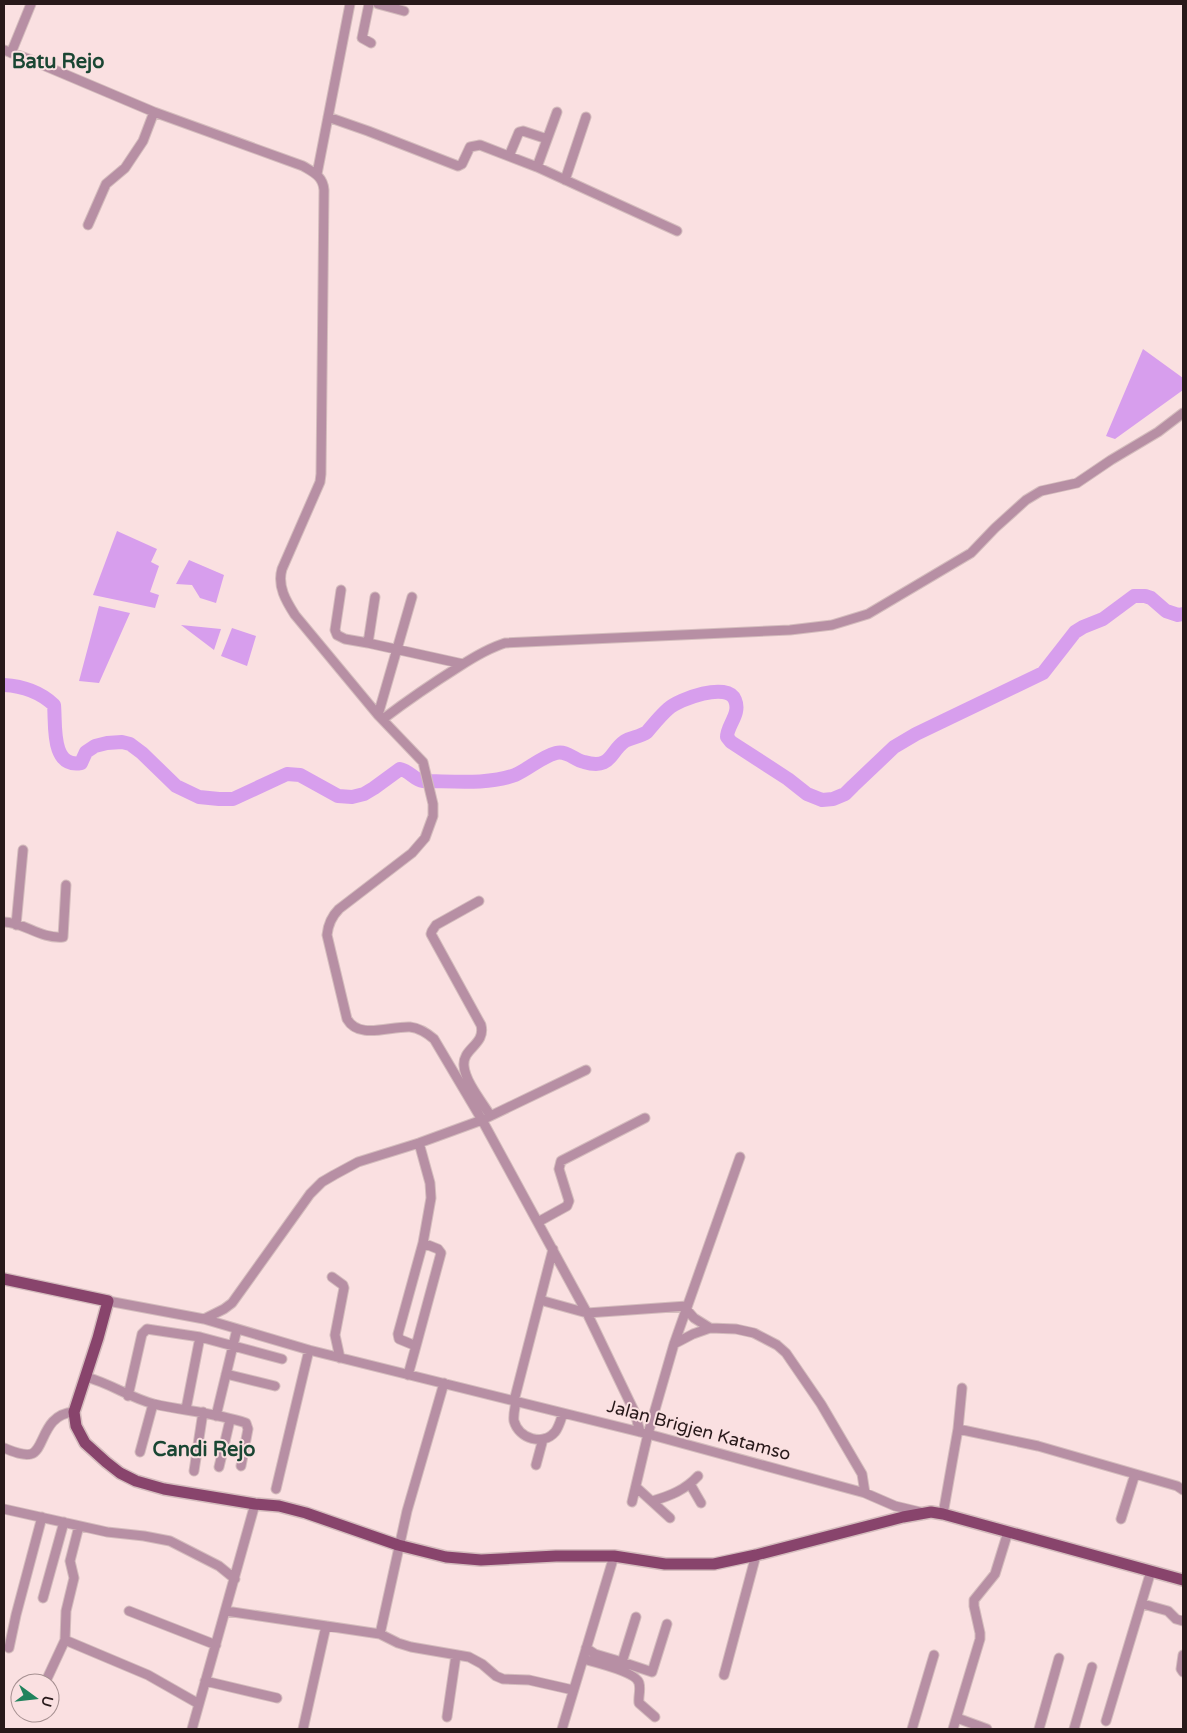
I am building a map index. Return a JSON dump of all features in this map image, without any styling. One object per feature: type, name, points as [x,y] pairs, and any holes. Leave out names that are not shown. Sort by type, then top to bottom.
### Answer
[{"type":"main road","points":[[4,1279],[108,1300],[74,1412],[76,1426],[85,1443],[106,1462],[136,1481],[164,1489],[293,1509],[398,1545],[446,1557],[468,1560],[556,1556],[614,1556],[665,1564],[714,1564],[903,1517],[937,1513]]},
{"type":"main road","name":"Jalan Brigjen Katamso","points":[[937,1513],[1183,1580]]},
{"type":"street","points":[[31,4],[7,51],[154,112],[303,166],[316,174],[322,181],[324,190],[321,474],[320,482],[282,569],[281,585],[287,604],[295,616],[380,717],[423,762],[433,804],[429,828],[419,845],[412,853],[333,915],[327,935],[350,1024],[361,1030],[410,1028],[427,1033],[434,1039],[486,1118]]},
{"type":"street","points":[[316,174],[350,4]]},
{"type":"street","points":[[369,4],[362,38],[371,43]]},
{"type":"street","points":[[378,4],[404,11]]},
{"type":"street","points":[[88,225],[106,184],[125,168],[143,141],[154,112]]},
{"type":"street","points":[[537,167],[557,112]]},
{"type":"street","points":[[328,117],[458,166],[462,164],[472,146],[480,146],[537,167],[677,230]]},
{"type":"street","points":[[565,180],[586,117]]},
{"type":"street","points":[[509,156],[519,132],[523,131],[547,139]]},
{"type":"street","points":[[380,717],[463,664],[493,647],[505,643],[790,630],[832,625],[868,614],[971,553],[1026,500],[1041,490],[1077,483],[1158,432],[1183,412]]},
{"type":"street","points":[[341,590],[337,635],[345,639],[463,664]]},
{"type":"street","points":[[368,644],[375,597]]},
{"type":"street","points":[[380,717],[412,597]]},
{"type":"street","points":[[16,925],[23,850]]},
{"type":"street","points":[[4,922],[40,935],[63,937],[66,885]]},
{"type":"street","points":[[479,901],[436,925],[431,934],[481,1025],[483,1034],[481,1039],[468,1053],[464,1063],[466,1075],[538,1222],[587,1313],[644,1433]]},
{"type":"street","points":[[204,1319],[232,1303],[310,1194],[322,1182],[358,1162],[418,1143],[486,1118],[586,1070]]},
{"type":"street","points":[[538,1222],[567,1206],[569,1202],[559,1169],[561,1161],[645,1118]]},
{"type":"street","points":[[416,1346],[400,1339],[398,1334],[423,1244],[432,1198],[430,1183],[418,1143]]},
{"type":"street","points":[[632,1502],[644,1433],[740,1157]]},
{"type":"street","points":[[408,1375],[441,1253],[438,1249],[423,1244]]},
{"type":"street","points":[[553,1249],[515,1401],[514,1416],[518,1429],[524,1436],[533,1439],[543,1439],[552,1435],[557,1430],[563,1414]]},
{"type":"street","points":[[332,1277],[343,1285],[344,1288],[335,1335],[340,1358]]},
{"type":"street","name":"Jalan Brigjen Katamso","points":[[108,1300],[204,1319],[340,1358],[644,1433],[865,1493],[895,1506],[914,1511],[937,1513]]},
{"type":"street","points":[[540,1300],[587,1313],[687,1308]]},
{"type":"street","points":[[687,1308],[694,1318],[710,1328]]},
{"type":"street","points":[[128,1396],[142,1334],[148,1328],[200,1337],[282,1359]]},
{"type":"street","points":[[674,1344],[710,1328],[736,1329],[754,1333],[777,1345],[786,1353],[821,1404],[862,1474],[865,1493]]},
{"type":"street","points":[[216,1416],[237,1329]]},
{"type":"street","points":[[186,1409],[200,1337]]},
{"type":"street","points":[[276,1488],[310,1350]]},
{"type":"street","points":[[226,1374],[275,1386]]},
{"type":"street","points":[[86,1377],[128,1396],[153,1404],[203,1412],[244,1422],[248,1427],[240,1466]]},
{"type":"street","points":[[380,1634],[398,1545],[444,1383]]},
{"type":"street","points":[[937,1513],[958,1429],[962,1388]]},
{"type":"street","points":[[140,1452],[153,1404]]},
{"type":"street","points":[[4,1448],[17,1453],[32,1453],[36,1451],[48,1428],[61,1414],[74,1412]]},
{"type":"street","points":[[194,1471],[203,1412]]},
{"type":"street","points":[[219,1467],[230,1420]]},
{"type":"street","points":[[958,1429],[1038,1446],[1178,1486],[1183,1490]]},
{"type":"street","points":[[536,1466],[543,1439]]},
{"type":"street","points":[[1122,1518],[1135,1474]]},
{"type":"street","points":[[652,1501],[674,1494],[690,1484],[698,1476]]},
{"type":"street","points":[[690,1484],[701,1503]]},
{"type":"street","points":[[636,1486],[670,1518]]},
{"type":"street","points":[[192,1729],[255,1504]]},
{"type":"street","points":[[4,1509],[107,1532],[170,1541],[219,1566],[235,1579]]},
{"type":"street","points":[[10,1648],[16,1615],[42,1517]]},
{"type":"street","points":[[43,1598],[64,1522]]},
{"type":"street","points":[[50,1673],[65,1640],[66,1611],[74,1578],[70,1561],[79,1526]]},
{"type":"street","points":[[953,1729],[980,1639],[974,1600],[995,1574],[1008,1532]]},
{"type":"street","points":[[724,1675],[756,1554]]},
{"type":"street","points":[[562,1729],[614,1556]]},
{"type":"street","points":[[1106,1721],[1143,1604],[1151,1571]]},
{"type":"street","points":[[1143,1604],[1168,1611],[1176,1618],[1183,1620]]},
{"type":"street","points":[[129,1611],[216,1644]]},
{"type":"street","points":[[226,1612],[380,1634],[398,1643],[475,1659],[502,1679],[529,1680],[574,1690]]},
{"type":"street","points":[[622,1662],[636,1617]]},
{"type":"street","points":[[586,1648],[595,1654],[652,1672],[667,1624]]},
{"type":"street","points":[[303,1729],[326,1626]]},
{"type":"street","points":[[65,1640],[148,1675],[199,1704]]},
{"type":"street","points":[[447,1717],[456,1655]]},
{"type":"street","points":[[912,1729],[934,1655]]},
{"type":"street","points":[[1183,1655],[1181,1669],[1183,1672]]},
{"type":"street","points":[[1040,1729],[1059,1658]]},
{"type":"street","points":[[583,1659],[629,1674],[637,1679],[639,1684],[639,1703],[656,1717]]},
{"type":"street","points":[[1074,1729],[1092,1667]]},
{"type":"street","points":[[206,1682],[277,1698]]},
{"type":"street","points":[[956,1718],[987,1729]]},
{"type":"shaded area","points":[[1143,349],[1183,378],[1183,390],[1115,439],[1106,436]]},
{"type":"shaded area","points":[[117,531],[157,549],[151,562],[159,566],[150,592],[159,595],[155,608],[93,595]]},
{"type":"shaded area","points":[[189,560],[224,575],[216,603],[200,598],[192,585],[176,584]]},
{"type":"shaded area","points":[[99,606],[130,613],[99,683],[79,681]]},
{"type":"shaded area","points":[[181,625],[221,629],[214,650]]},
{"type":"shaded area","points":[[232,628],[256,636],[247,666],[221,656]]},
{"type":"waterway","points":[[4,685],[30,690],[43,696],[54,705],[55,733],[59,752],[64,759],[71,763],[81,763],[86,752],[95,746],[122,742],[130,744],[142,753],[176,786],[199,797],[219,799],[233,799],[287,774],[300,775],[338,796],[352,797],[364,794],[400,769],[423,781],[470,782],[494,780],[515,775],[545,757],[560,752],[584,762],[600,764],[609,759],[625,741],[647,732],[674,705],[703,694],[723,692],[731,695],[736,705],[735,715],[727,737],[731,742],[788,779],[807,794],[822,800],[833,799],[845,794],[894,747],[916,734],[1043,673],[1075,632],[1103,619],[1134,596],[1151,598],[1166,611],[1178,615],[1183,614]]},
{"type":"district","name":"Batu Rejo","points":[[58,61]]},
{"type":"district","name":"Candi Rejo","points":[[204,1449]]}]
